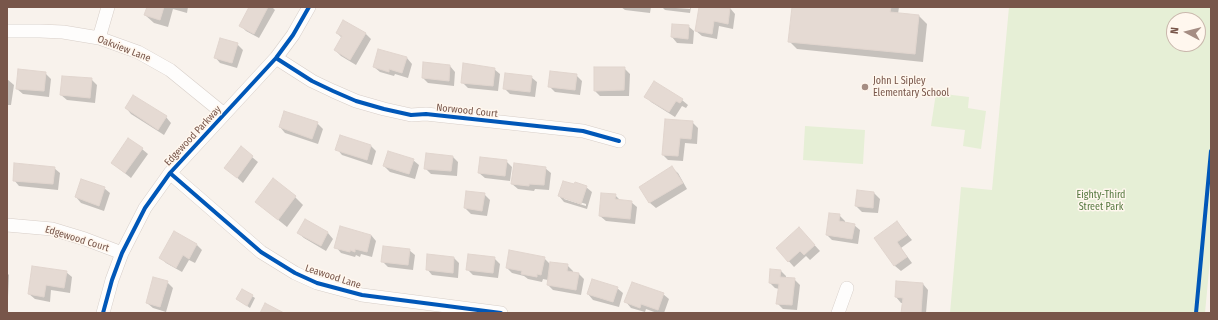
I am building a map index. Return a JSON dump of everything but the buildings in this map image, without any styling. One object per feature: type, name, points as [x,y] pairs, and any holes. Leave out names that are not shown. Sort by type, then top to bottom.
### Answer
[{"type":"street","points":[[99,38],[108,7]]},
{"type":"street","name":"Edgewood Parkway","points":[[103,313],[112,280],[122,253],[145,208],[170,173],[276,58],[293,35],[309,7]]},
{"type":"street","name":"Oakview Lane","points":[[7,31],[63,32],[99,38],[138,52],[170,70],[224,114]]},
{"type":"street","name":"Norwood Court","points":[[276,58],[312,81],[333,91],[356,101],[384,109],[411,115],[426,114],[583,131],[619,141]]},
{"type":"street","name":"Leawood Lane","points":[[170,173],[261,252],[295,273],[317,283],[362,295],[501,313]]},
{"type":"street","name":"Edgewood Court","points":[[7,225],[52,229],[122,253]]},
{"type":"street","points":[[838,313],[847,288]]},
{"type":"green space","name":"Eighty-Third Street Park","points":[[1009,7],[1211,7],[1211,249],[1205,313],[950,313],[961,187],[992,190]]},
{"type":"green space","points":[[936,93],[969,97],[968,108],[986,111],[981,149],[963,146],[965,130],[931,126]]},
{"type":"green space","points":[[805,126],[865,130],[863,164],[803,160]]},
{"type":"cycle path","points":[[103,313],[112,280],[122,253],[145,208],[170,173],[276,58],[293,35],[309,7]]},
{"type":"cycle path","points":[[276,58],[312,81],[333,91],[356,101],[384,109],[411,115],[426,114],[583,131],[619,141]]},
{"type":"cycle path","points":[[1196,313],[1211,151]]},
{"type":"cycle path","points":[[170,173],[261,252],[295,273],[317,283],[362,295],[501,313]]},
{"type":"place","name":"John L Sipley Elementary School","points":[[865,87]]}]
